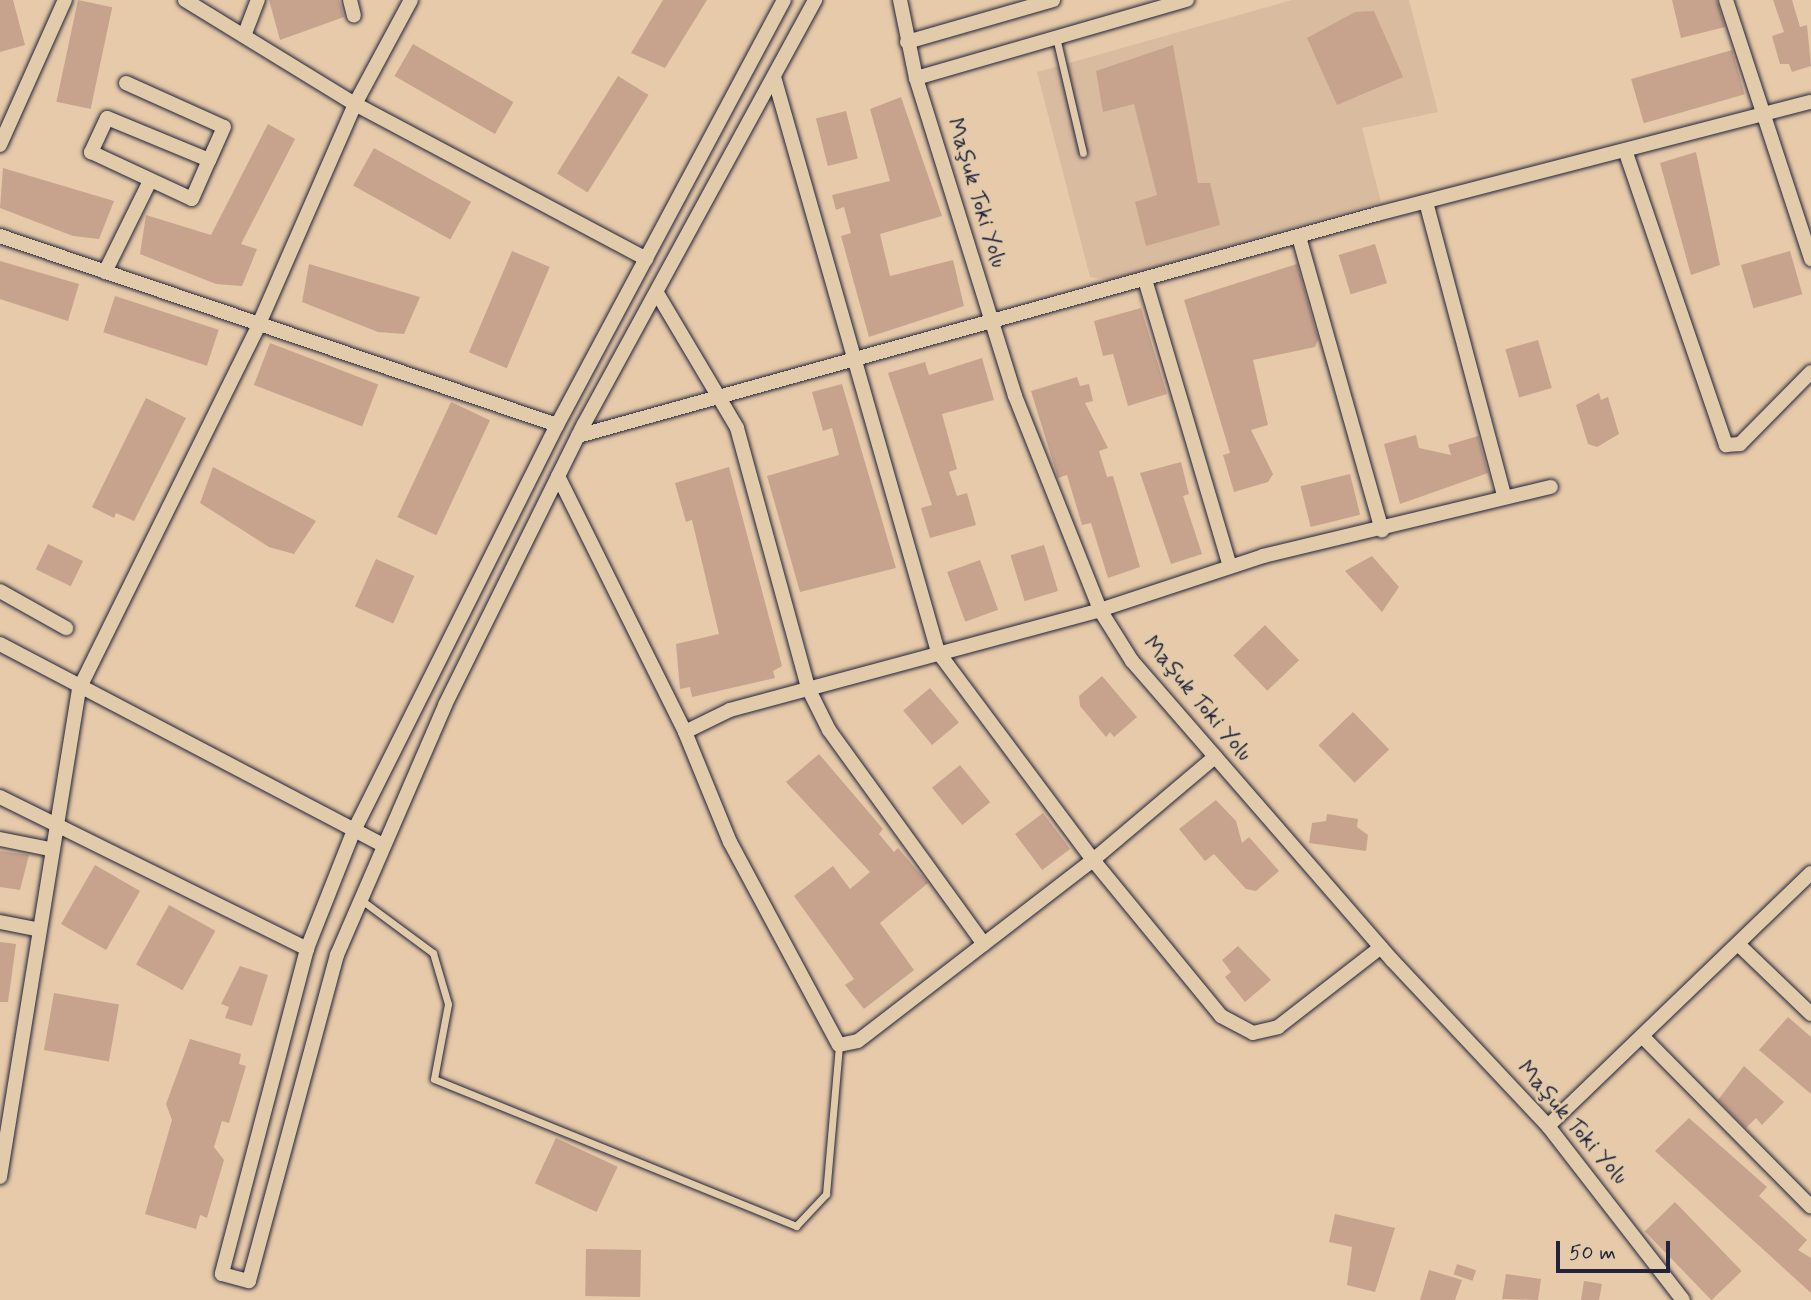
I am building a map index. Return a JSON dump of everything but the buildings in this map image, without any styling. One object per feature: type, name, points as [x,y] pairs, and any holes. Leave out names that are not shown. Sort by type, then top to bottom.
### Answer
[{"type":"street","points":[[0,145],[65,0]]},
{"type":"street","points":[[185,0],[355,104],[646,259]]},
{"type":"street","points":[[244,36],[258,0]]},
{"type":"street","points":[[350,0],[354,16]]},
{"type":"street","points":[[0,1177],[36,929],[79,689],[259,324],[355,104],[411,0]]},
{"type":"street","points":[[784,0],[557,425],[354,830],[307,949],[222,1274],[248,1282],[337,955],[383,845],[578,436],[815,0]]},
{"type":"street","name":"Maşuk Toki Yolu","points":[[900,0],[916,78],[992,321],[1100,610],[1132,661],[1215,757],[1381,947],[1548,1126],[1683,1300]]},
{"type":"street","points":[[907,42],[1053,0]]},
{"type":"street","points":[[916,78],[1187,0]]},
{"type":"street","points":[[1726,0],[1760,118],[1811,260]]},
{"type":"street","points":[[774,76],[938,652],[1093,860],[1221,1016],[1253,1033],[1278,1027],[1381,947]]},
{"type":"street","points":[[126,83],[224,127],[192,199],[149,183],[91,152],[107,118],[209,160]]},
{"type":"street","points":[[578,436],[992,321],[1146,283],[1426,202],[1626,153],[1811,102]]},
{"type":"street","points":[[1626,153],[1726,445],[1740,444],[1811,372]]},
{"type":"street","points":[[105,272],[149,183]]},
{"type":"street","points":[[1426,202],[1504,496]]},
{"type":"street","points":[[0,236],[557,425]]},
{"type":"street","points":[[1299,237],[1382,530]]},
{"type":"street","points":[[1146,283],[1230,566]]},
{"type":"street","points":[[657,293],[721,395],[737,428],[808,688],[837,742],[984,944]]},
{"type":"street","points":[[558,477],[685,732],[730,842],[839,1045],[859,1041],[1093,860],[1215,757]]},
{"type":"street","points":[[685,732],[730,710],[1100,610],[1230,566],[1551,486]]},
{"type":"street","points":[[0,591],[66,628]]},
{"type":"street","points":[[0,645],[79,689],[383,845]]},
{"type":"street","points":[[0,797],[307,949]]},
{"type":"street","points":[[0,839],[49,849]]},
{"type":"street","points":[[1548,1126],[1811,873]]},
{"type":"street","points":[[0,922],[36,929]]},
{"type":"street","points":[[1738,944],[1811,1014]]},
{"type":"street","points":[[1642,1036],[1811,1207]]},
{"type":"lane","points":[[1056,36],[1083,153]]},
{"type":"lane","points":[[360,899],[433,953],[448,1004],[434,1079],[796,1226],[826,1194],[839,1045]]},
{"type":"shaded area","points":[[1292,0],[1409,0],[1438,112],[1362,128],[1381,202],[1110,280],[1090,277],[1037,72]]}]
